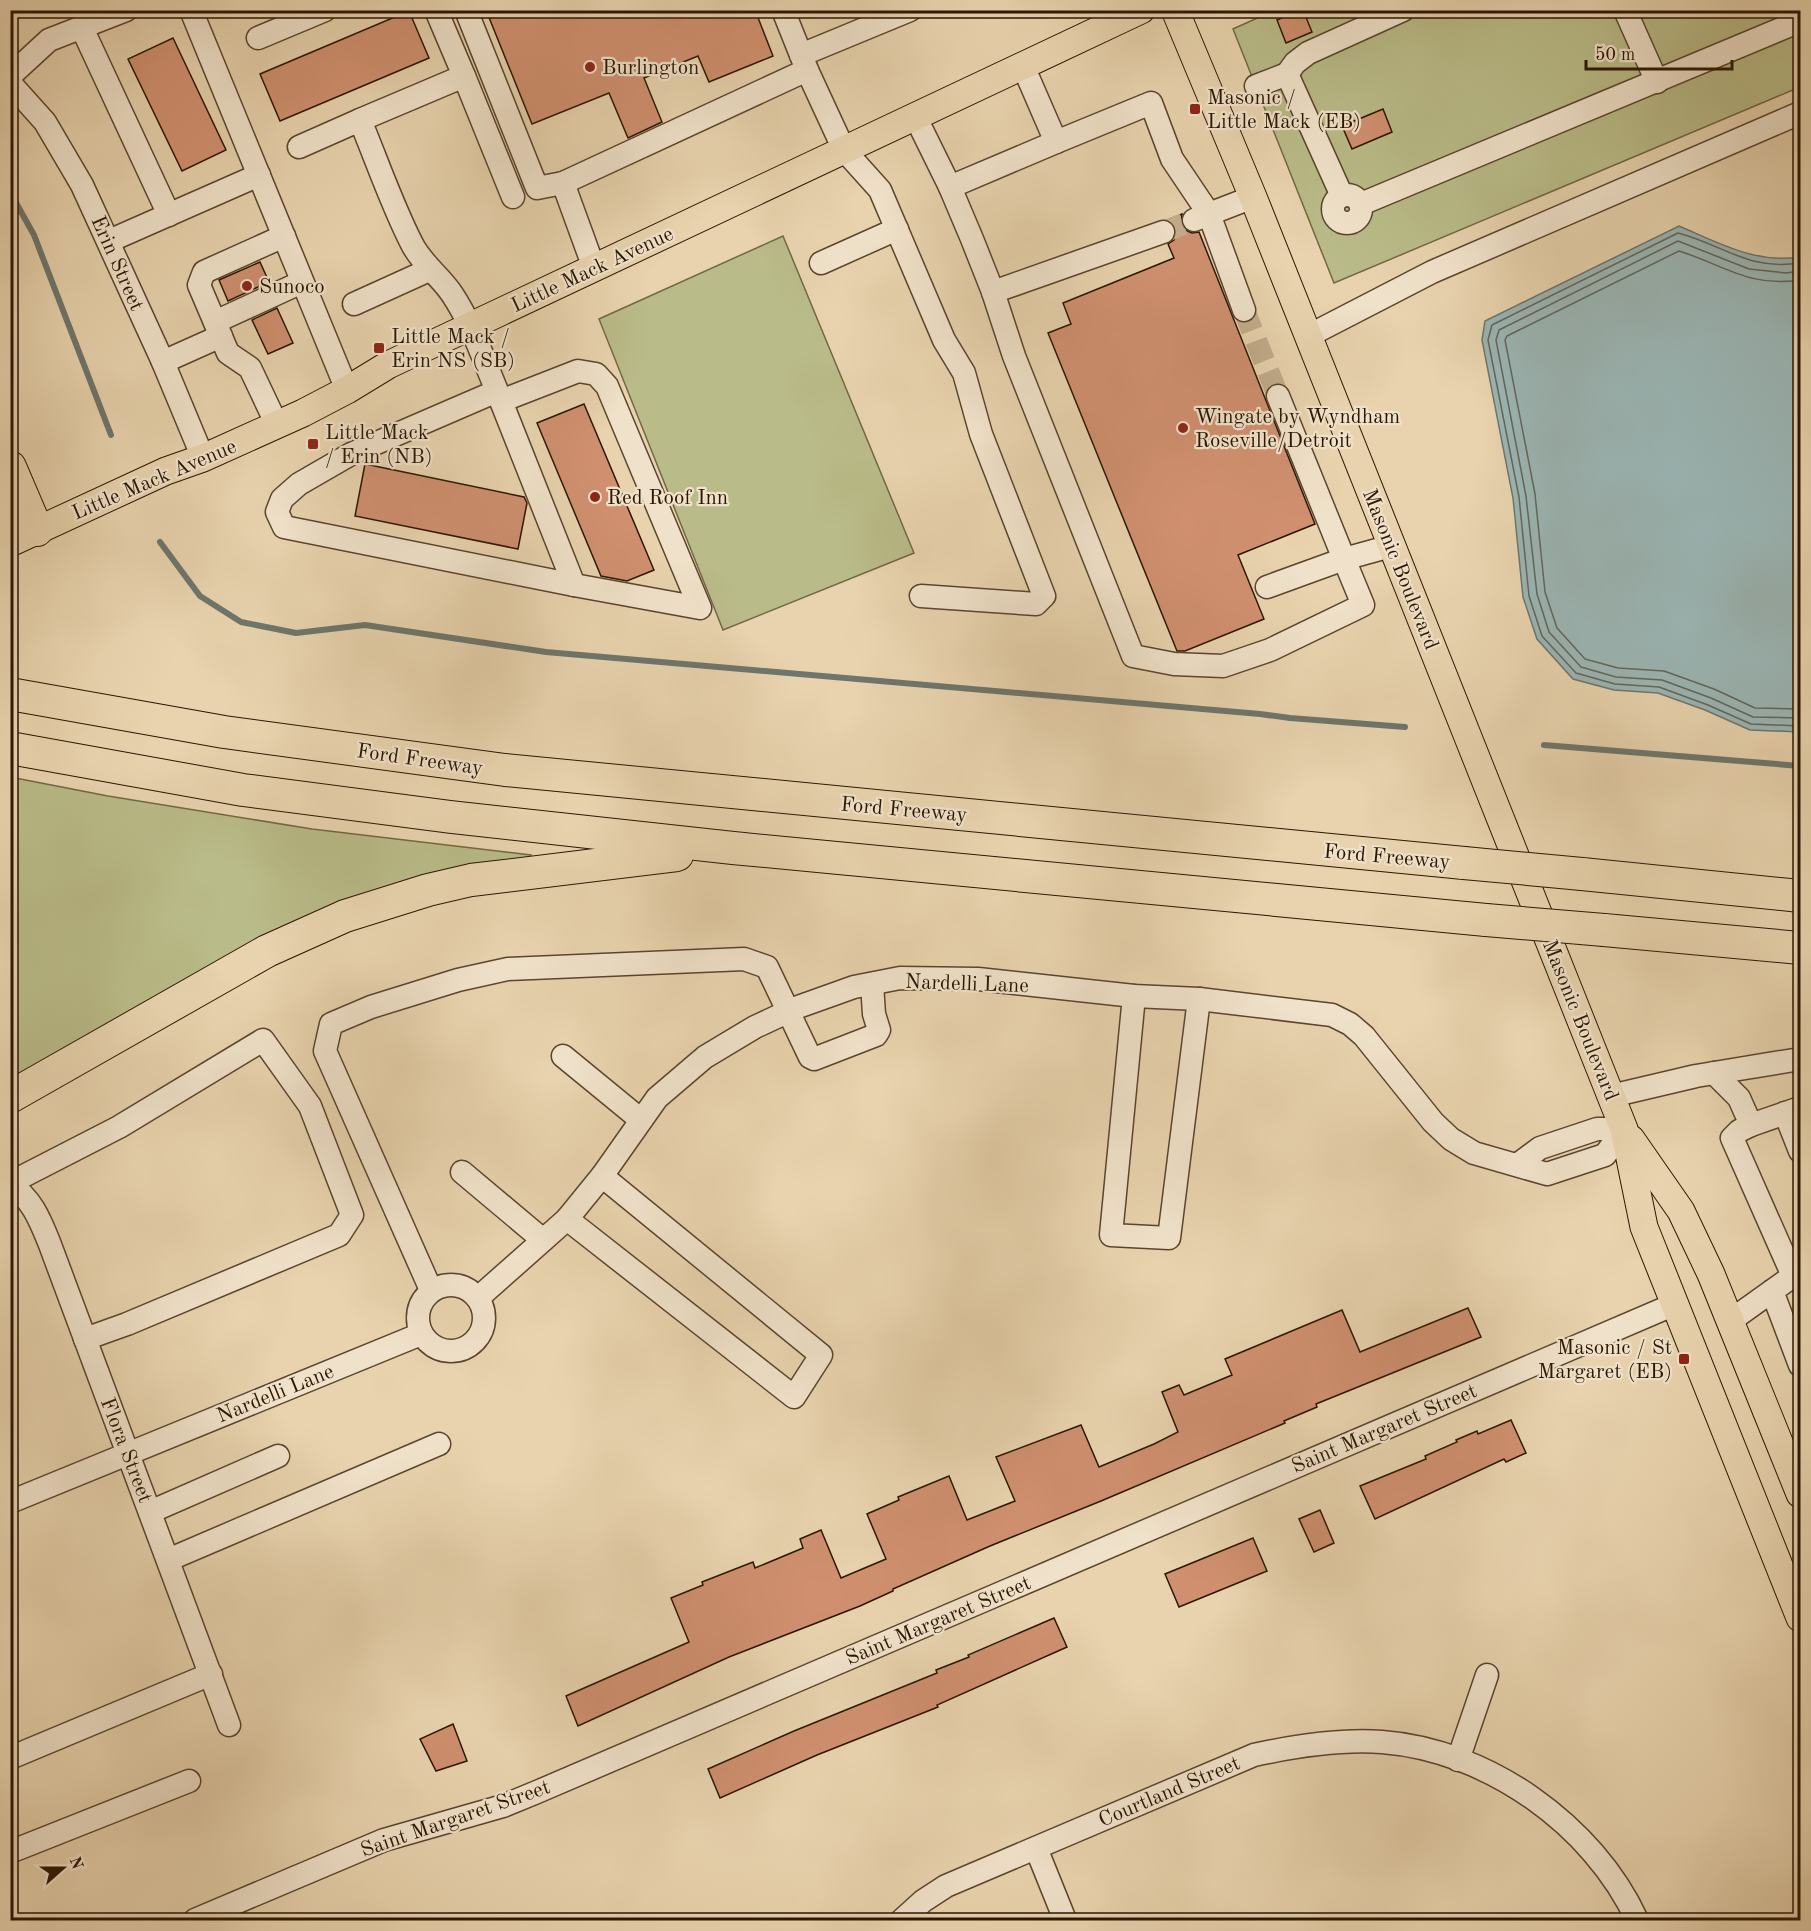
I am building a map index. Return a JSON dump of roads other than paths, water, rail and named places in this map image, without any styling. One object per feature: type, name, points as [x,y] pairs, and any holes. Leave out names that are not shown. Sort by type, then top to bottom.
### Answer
[{"type":"highway","points":[[10,467],[24,536]]},
{"type":"highway","name":"Ford Freeway","points":[[10,694],[224,732],[506,770],[1800,896]]},
{"type":"highway","points":[[10,748],[243,790],[451,817],[733,848],[1800,948]]},
{"type":"highway","points":[[10,1097],[267,951],[345,916],[428,890],[471,880],[733,848]]},
{"type":"main road","name":"Little Mack Avenue","points":[[24,536],[166,471],[203,458],[277,425],[347,390],[388,365],[1141,10]]},
{"type":"main road","name":"Masonic Boulevard","points":[[1175,10],[1308,336],[1624,1129],[1644,1227],[1800,1618]]},
{"type":"main road","name":"Masonic Boulevard","points":[[1624,1129],[1681,1211],[1795,1465],[1800,1494]]},
{"type":"main road","points":[[1675,1304],[1679,1288],[1685,1284],[1714,1283]]},
{"type":"main road","points":[[1745,1482],[1769,1513],[1800,1590]]},
{"type":"street","points":[[10,76],[49,40],[126,10]]},
{"type":"street","points":[[191,10],[347,390]]},
{"type":"street","points":[[258,38],[325,10]]},
{"type":"street","points":[[436,10],[513,197]]},
{"type":"street","points":[[466,10],[537,188],[563,183],[910,10]]},
{"type":"street","points":[[783,10],[804,63],[844,150],[880,190],[944,340],[964,373],[981,434],[1044,596],[1036,604],[921,596]]},
{"type":"street","points":[[1256,86],[1287,74],[1295,63],[1308,53],[1403,10]]},
{"type":"street","points":[[1625,10],[1657,82]]},
{"type":"street","points":[[1287,74],[1351,200],[1657,82],[1800,21]]},
{"type":"street","points":[[82,28],[169,215]]},
{"type":"street","points":[[1023,66],[1056,142]]},
{"type":"street","points":[[299,147],[464,76]]},
{"type":"street","name":"Erin Street","points":[[10,82],[45,122],[82,185],[163,362],[203,458]]},
{"type":"street","points":[[950,187],[1151,103],[1172,159],[1244,310]]},
{"type":"street","points":[[1308,336],[1432,272],[1800,113]]},
{"type":"street","points":[[915,116],[950,187],[993,292],[1014,356],[1133,656],[1174,664],[1223,666],[1270,650],[1363,605],[1278,396]]},
{"type":"street","points":[[360,120],[411,243],[429,270],[444,284],[470,326],[574,585]]},
{"type":"street","points":[[109,241],[259,175]]},
{"type":"street","points":[[563,183],[594,268]]},
{"type":"street","points":[[1201,217],[1252,197]]},
{"type":"street","points":[[821,262],[897,230]]},
{"type":"street","points":[[993,292],[1163,232]]},
{"type":"street","points":[[277,425],[250,368],[228,353],[199,285],[204,272],[284,236]]},
{"type":"street","points":[[354,304],[429,270]]},
{"type":"street","points":[[163,362],[302,282]]},
{"type":"street","points":[[578,372],[596,374],[607,386],[700,608],[574,585],[284,527],[277,512],[282,499],[299,484],[351,454],[499,396],[578,372]]},
{"type":"street","points":[[1267,587],[1344,559],[1391,546]]},
{"type":"street","points":[[431,1290],[325,1051],[331,1024],[382,1003],[458,980],[508,969],[744,959],[767,967],[810,1057],[814,1059],[876,1035],[879,1030],[874,1014],[872,984]]},
{"type":"street","name":"Nardelli Lane","points":[[478,1298],[567,1220],[602,1176],[657,1098],[705,1057],[754,1027],[788,1011],[854,987],[900,978],[978,979],[1134,996],[1199,999],[1332,1015],[1364,1036],[1433,1122],[1451,1139],[1474,1153],[1517,1165],[1540,1148],[1563,1140],[1597,1129],[1624,1129]]},
{"type":"street","points":[[1134,996],[1111,1235],[1169,1238],[1199,999]]},
{"type":"street","points":[[10,1184],[119,1127],[263,1040],[310,1106],[352,1215],[339,1235],[137,1320],[85,1339]]},
{"type":"street","points":[[563,1056],[641,1120]]},
{"type":"street","points":[[1611,1096],[1714,1073],[1800,1059]]},
{"type":"street","points":[[1714,1073],[1740,1098],[1751,1125]]},
{"type":"street","points":[[1730,1321],[1797,1273],[1732,1138],[1739,1131],[1751,1125],[1793,1111],[1800,1151]]},
{"type":"street","points":[[462,1172],[543,1240]]},
{"type":"street","points":[[567,1220],[794,1397],[821,1355],[602,1176]]},
{"type":"street","name":"Flora Street","points":[[10,1184],[21,1191],[38,1216],[229,1725]]},
{"type":"street","points":[[455,1284],[468,1289],[478,1298],[483,1310],[484,1324],[479,1337],[469,1346],[456,1351],[442,1351],[430,1345],[421,1334],[417,1321],[418,1310],[423,1299],[431,1290],[442,1285],[455,1284]]},
{"type":"street","points":[[1772,1290],[1800,1365]]},
{"type":"street","name":"Saint Margaret Street","points":[[195,1920],[384,1840],[503,1806],[547,1788],[1675,1304]]},
{"type":"street","name":"Nardelli Lane","points":[[10,1502],[421,1334]]},
{"type":"street","points":[[168,1560],[438,1444]]},
{"type":"street","points":[[150,1512],[278,1456]]},
{"type":"street","points":[[10,1758],[211,1674]]},
{"type":"street","points":[[1458,1760],[1487,1675]]},
{"type":"street","name":"Courtland Street","points":[[902,1920],[923,1901],[946,1886],[1254,1755],[1304,1746],[1382,1742],[1458,1760],[1504,1781],[1533,1799],[1561,1820],[1603,1863],[1637,1920]]},
{"type":"street","points":[[10,1852],[189,1780]]},
{"type":"street","points":[[1036,1848],[1065,1920]]},
{"type":"water","points":[[1679,226],[1753,255],[1768,258],[1800,257],[1800,732],[1750,730],[1658,693],[1614,690],[1573,679],[1537,639],[1523,597],[1513,498],[1482,340],[1485,321]]},
{"type":"waterway","points":[[10,192],[34,235],[111,435]]},
{"type":"waterway","points":[[160,542],[200,596],[241,622],[296,633],[365,625],[546,652],[1405,727]]},
{"type":"waterway","points":[[1544,745],[1800,766]]},
{"type":"tunnel","points":[[1163,232],[1194,220]]},
{"type":"tunnel","points":[[1244,310],[1278,396]]},
{"type":"place","name":"Burlington","points":[[590,67]]},
{"type":"place","name":"Masonic / Little Mack (EB)","points":[[1195,109]]},
{"type":"place","name":"Sunoco","points":[[247,286]]},
{"type":"place","name":"Little Mack / Erin NS (SB)","points":[[379,348]]},
{"type":"place","name":"Wingate by Wyndham Roseville/Detroit","points":[[1183,428]]},
{"type":"place","name":"Little Mack / Erin (NB)","points":[[313,444]]},
{"type":"place","name":"Red Roof Inn","points":[[595,497]]},
{"type":"place","name":"Masonic / St Margaret (EB)","points":[[1684,1359]]}]
